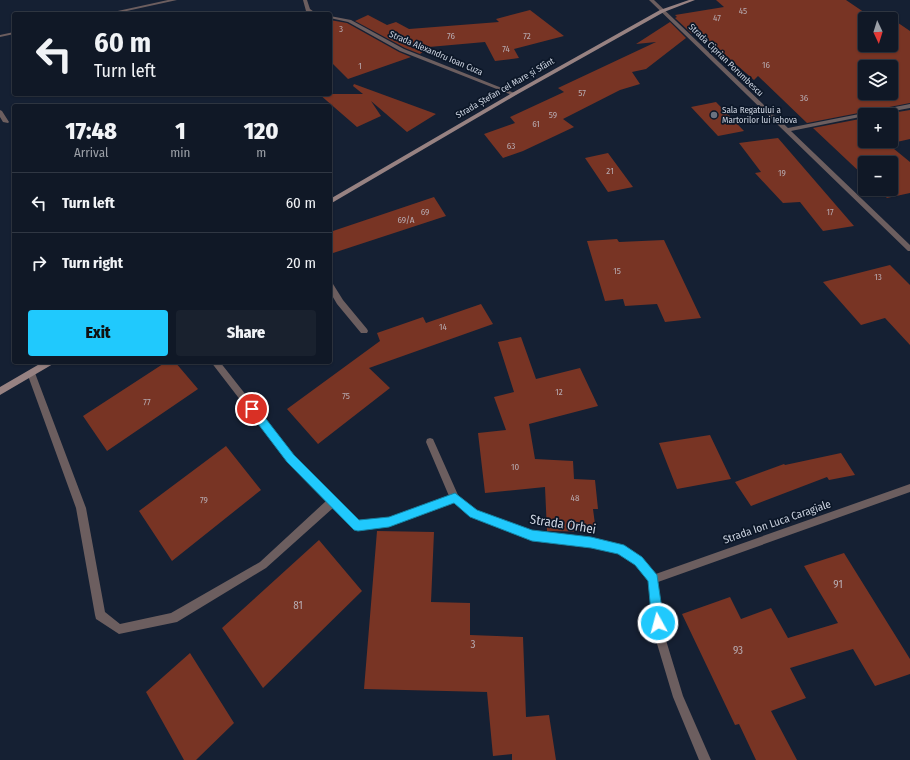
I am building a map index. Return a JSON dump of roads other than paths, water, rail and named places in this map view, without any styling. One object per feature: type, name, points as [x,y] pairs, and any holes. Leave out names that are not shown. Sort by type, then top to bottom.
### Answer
[{"type":"main road","name":"Strada Ștefan cel Mare și Sfânt","points":[[332,201],[514,94],[662,11],[694,0]]},
{"type":"main road","points":[[0,390],[47,364]]},
{"type":"street","points":[[116,12],[175,0]]},
{"type":"street","points":[[305,0],[308,10],[311,12]]},
{"type":"street","name":"Strada Ciprian Porumbescu","points":[[651,0],[910,250]]},
{"type":"street","name":"Strada Alexandru Ioan Cuza","points":[[332,17],[349,21],[402,50],[514,94]]},
{"type":"street","points":[[0,36],[12,33]]},
{"type":"street","points":[[786,130],[910,106]]},
{"type":"street","points":[[0,112],[6,122]]},
{"type":"street","points":[[332,289],[340,302],[364,331]]},
{"type":"street","points":[[218,364],[291,459],[358,526],[389,522],[455,498]]},
{"type":"street","points":[[31,373],[81,508],[100,615],[119,629],[173,618],[263,564],[333,501]]},
{"type":"street","name":"Strada Orhei","points":[[430,442],[455,498],[474,514],[532,536],[591,543],[620,549],[638,561],[653,579]]},
{"type":"street","name":"Strada Ion Luca Caragiale","points":[[653,579],[910,488]]},
{"type":"street","points":[[653,579],[660,637],[678,697],[705,760]]},
{"type":"place","name":"Sala Regatului a Martorilor lui Iehova","points":[[714,115]]}]
